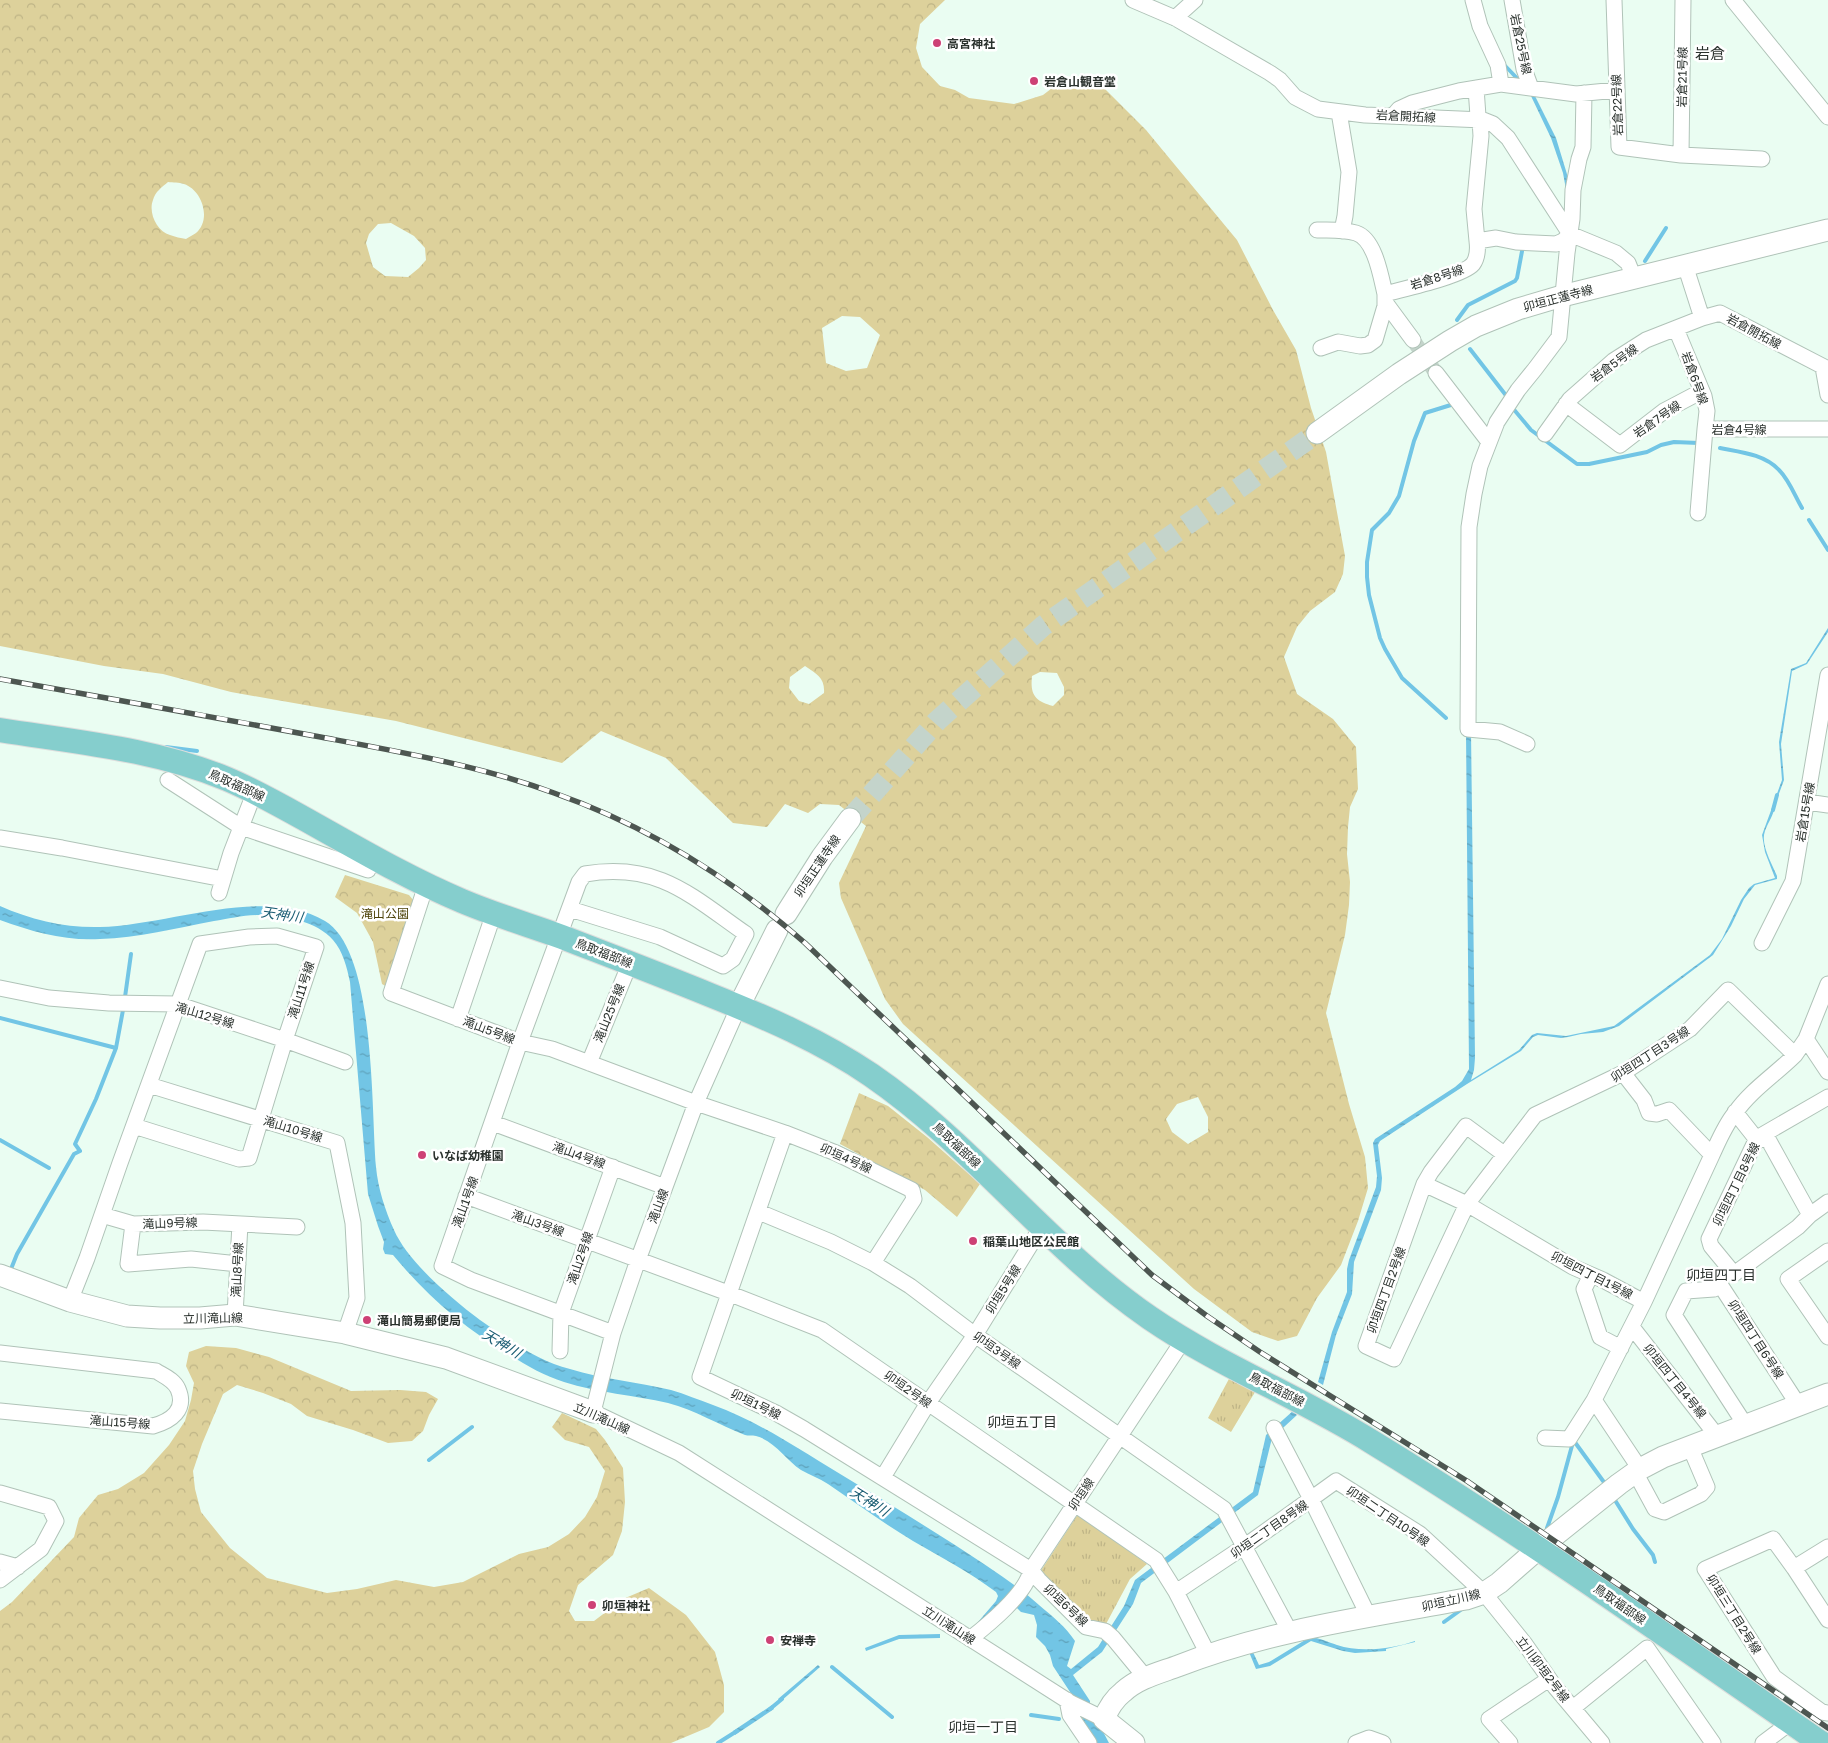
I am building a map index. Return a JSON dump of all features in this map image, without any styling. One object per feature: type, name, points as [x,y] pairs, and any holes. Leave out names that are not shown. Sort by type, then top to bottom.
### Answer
[{"type":"main road","name":"鳥取福部線","points":[[0,730],[159,757],[222,777],[254,791],[426,885],[468,904],[559,936],[739,1006],[812,1040],[851,1062],[919,1111],[1121,1297],[1184,1339],[1224,1362],[1294,1397],[1366,1438],[1539,1548],[1821,1743]]},
{"type":"street","name":"岩倉開拓線","points":[[1133,0],[1175,18],[1270,72],[1295,97],[1318,109],[1393,116],[1480,120],[1493,124],[1508,138],[1570,234]]},
{"type":"street","points":[[1175,18],[1195,0]]},
{"type":"street","points":[[1473,0],[1480,26],[1498,65],[1501,84]]},
{"type":"street","name":"岩倉25号線","points":[[1512,0],[1526,87]]},
{"type":"street","name":"岩倉22号線","points":[[1614,0],[1618,147],[1680,155],[1762,160]]},
{"type":"street","name":"岩倉21号線","points":[[1680,155],[1683,0]]},
{"type":"street","points":[[1733,0],[1828,117]]},
{"type":"street","points":[[1393,116],[1399,109],[1412,103],[1501,84],[1550,92],[1584,93],[1617,90]]},
{"type":"street","points":[[1476,88],[1481,136],[1474,209],[1477,241],[1496,238],[1516,242],[1556,244],[1563,241],[1570,234]]},
{"type":"street","points":[[1527,744],[1500,732],[1468,729],[1469,527],[1478,475],[1489,442],[1506,406],[1559,337],[1573,190],[1583,147],[1584,93]]},
{"type":"street","points":[[1339,112],[1349,172],[1342,231]]},
{"type":"street","points":[[1317,230],[1357,233],[1364,238],[1369,244],[1377,264],[1385,298],[1413,340]]},
{"type":"street","name":"卯垣正蓮寺線","points":[[1317,433],[1399,374],[1476,326],[1518,309],[1562,296],[1828,230]]},
{"type":"street","points":[[1570,234],[1616,252],[1628,263],[1634,278]]},
{"type":"street","name":"岩倉8号線","points":[[1385,298],[1458,273],[1472,266],[1478,254],[1477,241]]},
{"type":"street","points":[[1685,266],[1702,318]]},
{"type":"street","points":[[1321,348],[1338,342],[1360,346],[1368,345],[1375,340],[1385,298]]},
{"type":"street","name":"岩倉開拓線","points":[[1702,318],[1720,313],[1825,368]]},
{"type":"street","name":"岩倉5号線","points":[[1546,434],[1566,404],[1613,361],[1646,340],[1676,330],[1702,318]]},
{"type":"street","name":"岩倉6号線","points":[[1676,330],[1702,391],[1707,411],[1705,429]]},
{"type":"street","points":[[1825,368],[1828,395]]},
{"type":"street","points":[[1436,372],[1478,430],[1489,442]]},
{"type":"street","name":"岩倉7号線","points":[[1566,404],[1620,445],[1664,411],[1702,391]]},
{"type":"street","name":"岩倉4号線","points":[[1698,513],[1705,429],[1828,429]]},
{"type":"street","name":"岩倉15号線","points":[[1762,943],[1793,880],[1823,724],[1828,675]]},
{"type":"street","points":[[168,780],[241,828],[368,870]]},
{"type":"street","points":[[0,838],[62,848],[221,886],[254,791]]},
{"type":"street","points":[[1807,802],[1828,805]]},
{"type":"street","name":"卯垣正蓮寺線","points":[[739,1006],[781,922],[822,857],[850,819]]},
{"type":"street","name":"滝山1号線","points":[[613,1333],[472,1280],[442,1266],[520,1042],[559,936],[580,882],[585,874],[620,871],[640,873],[657,878],[673,885],[746,934]]},
{"type":"street","name":"滝山5号線","points":[[426,885],[384,990],[520,1042],[552,1049],[696,1103]]},
{"type":"street","points":[[570,908],[660,937],[723,966],[733,959],[746,934],[766,949]]},
{"type":"street","points":[[458,1018],[494,913]]},
{"type":"street","name":"滝山11号線","points":[[70,1300],[200,944],[249,937],[277,936],[317,944],[249,1158],[239,1159],[134,1126]]},
{"type":"street","name":"滝山25号線","points":[[589,1063],[630,963]]},
{"type":"street","points":[[1644,1302],[1720,1136],[1735,1112],[1795,1055],[1806,1039],[1828,984]]},
{"type":"street","name":"滝山12号線","points":[[0,988],[49,998],[109,1003],[177,1004],[345,1062]]},
{"type":"street","name":"卯垣四丁目3号線","points":[[1466,1204],[1535,1115],[1623,1073],[1690,1030],[1728,990],[1795,1055]]},
{"type":"street","name":"滝山線","points":[[595,1403],[613,1333],[638,1260],[696,1103],[739,1006]]},
{"type":"street","points":[[1806,1039],[1828,1072]]},
{"type":"street","points":[[1623,1073],[1644,1100],[1649,1113],[1657,1114],[1669,1110],[1712,1154]]},
{"type":"street","name":"滝山10号線","points":[[149,1085],[337,1143],[353,1222],[357,1298],[345,1333]]},
{"type":"street","name":"卯垣四丁目8号線","points":[[1734,1274],[1710,1246],[1709,1239],[1757,1138],[1828,1097]]},
{"type":"street","name":"卯垣4号線","points":[[696,1103],[836,1152],[912,1190],[914,1199],[873,1263]]},
{"type":"street","points":[[1735,1112],[1754,1136],[1769,1141],[1810,1215]]},
{"type":"street","name":"滝山4号線","points":[[493,1123],[665,1187]]},
{"type":"street","name":"卯垣四丁目2号線","points":[[1466,1204],[1394,1359],[1366,1346],[1424,1184],[1431,1172],[1466,1126],[1504,1154]]},
{"type":"street","name":"卯垣1号線","points":[[785,1133],[700,1377],[776,1413],[1031,1570]]},
{"type":"street","name":"滝山2号線","points":[[560,1351],[560,1313],[613,1167]]},
{"type":"street","name":"卯垣四丁目1号線","points":[[1424,1184],[1466,1204],[1573,1267],[1644,1302],[1594,1400],[1569,1439],[1545,1438]]},
{"type":"street","name":"滝山3号線","points":[[466,1196],[638,1260]]},
{"type":"street","points":[[1721,1286],[1828,1202]]},
{"type":"street","name":"卯垣3号線","points":[[759,1212],[816,1235],[873,1263],[910,1286],[975,1335],[1206,1494],[1228,1514],[1245,1546]]},
{"type":"street","points":[[102,1215],[133,1224]]},
{"type":"street","name":"滝山9号線","points":[[238,1264],[191,1259],[128,1264],[133,1224],[203,1222],[297,1227]]},
{"type":"street","name":"滝山8号線","points":[[235,1316],[240,1224]]},
{"type":"street","name":"卯垣5号線","points":[[882,1477],[928,1403],[975,1335],[1042,1226]]},
{"type":"street","points":[[1828,1251],[1788,1279],[1828,1337]]},
{"type":"street","name":"卯垣2号線","points":[[638,1260],[822,1330],[1159,1565],[1176,1592]]},
{"type":"street","name":"立川滝山線","points":[[0,1275],[70,1300],[127,1316],[160,1318],[235,1316],[345,1333],[446,1358],[595,1403],[679,1453],[1069,1702],[1101,1718],[1134,1743]]},
{"type":"street","points":[[1591,1275],[1584,1289],[1600,1337],[1621,1348]]},
{"type":"street","name":"卯垣四丁目6号線","points":[[1746,1426],[1674,1315],[1686,1291],[1714,1289],[1721,1286],[1799,1406]]},
{"type":"street","name":"卯垣四丁目4号線","points":[[1632,1327],[1717,1436]]},
{"type":"street","name":"卯垣線","points":[[970,1639],[998,1617],[1030,1578],[1031,1570],[1184,1339]]},
{"type":"street","name":"滝山15号線","points":[[0,1353],[156,1371],[171,1380],[178,1388],[180,1401],[179,1408],[172,1418],[153,1426],[0,1411]]},
{"type":"street","name":"卯垣立川線","points":[[1101,1718],[1123,1692],[1146,1678],[1208,1654],[1269,1636],[1466,1599],[1484,1593],[1499,1583],[1539,1548],[1637,1470],[1663,1457],[1828,1394]]},
{"type":"street","points":[[1594,1400],[1637,1470],[1654,1510],[1664,1512],[1701,1494],[1707,1487],[1690,1447]]},
{"type":"street","points":[[1276,1432],[1311,1499]]},
{"type":"street","name":"卯垣二丁目10号線","points":[[1311,1499],[1336,1480],[1420,1534],[1484,1593]]},
{"type":"street","points":[[0,1493],[49,1506],[56,1521],[41,1549],[0,1580]]},
{"type":"street","name":"卯垣二丁目8号線","points":[[1176,1592],[1311,1499],[1369,1617]]},
{"type":"street","name":"卯垣三丁目2号線","points":[[1794,1568],[1773,1539],[1705,1568],[1774,1677],[1825,1712]]},
{"type":"street","points":[[1245,1546],[1290,1632]]},
{"type":"street","points":[[1828,1547],[1794,1568],[1828,1620]]},
{"type":"street","points":[[0,1562],[18,1567]]},
{"type":"street","name":"卯垣6号線","points":[[1031,1570],[1086,1627],[1109,1635],[1146,1678]]},
{"type":"street","points":[[1176,1592],[1208,1654]]},
{"type":"street","name":"立川卯垣2号線","points":[[1484,1593],[1602,1743]]},
{"type":"street","points":[[1573,1708],[1660,1637]]},
{"type":"street","points":[[1646,1648],[1713,1743]]},
{"type":"street","points":[[1510,1743],[1489,1720],[1549,1678]]},
{"type":"street","points":[[1069,1702],[1070,1715],[1089,1743]]},
{"type":"street","points":[[1763,1743],[1787,1725]]},
{"type":"street","points":[[1356,1743],[1369,1738],[1383,1743]]},
{"type":"green space","points":[[0,0],[945,0],[920,24],[916,48],[922,67],[940,86],[955,90],[969,98],[1014,104],[1043,95],[1064,79],[1094,78],[1146,130],[1237,240],[1296,350],[1311,408],[1326,452],[1345,556],[1343,574],[1335,592],[1310,611],[1297,627],[1284,657],[1297,694],[1333,719],[1356,747],[1358,789],[1350,807],[1348,827],[1349,905],[1345,935],[1326,1013],[1349,1104],[1365,1157],[1368,1188],[1341,1265],[1317,1298],[1297,1336],[1278,1341],[1252,1332],[1194,1289],[903,1024],[885,999],[841,898],[839,883],[866,826],[839,805],[820,804],[808,813],[785,804],[767,827],[733,823],[666,758],[601,731],[562,763],[396,721],[231,692],[163,674],[104,666],[0,646]],"holes":[[[168,182],[184,184],[196,192],[200,198],[204,213],[201,227],[196,233],[186,239],[161,230],[155,221],[152,210],[154,197]],[[391,223],[414,236],[425,248],[426,260],[408,277],[385,276],[373,267],[366,243],[369,234],[378,224]],[[842,316],[860,317],[880,335],[867,368],[846,371],[826,363],[822,328]],[[805,666],[822,680],[824,693],[809,704],[799,701],[789,688],[790,677]],[[1040,672],[1057,673],[1064,687],[1064,695],[1053,706],[1038,699],[1033,693],[1032,676]],[[1198,1097],[1208,1117],[1208,1132],[1188,1144],[1172,1132],[1166,1119],[1177,1104]]]},
{"type":"green space","name":"滝山公園","points":[[345,875],[409,895],[414,901],[387,987],[382,984],[373,942],[357,913],[335,897]]},
{"type":"green space","points":[[859,1093],[888,1106],[927,1137],[980,1184],[957,1217],[925,1190],[840,1144]]},
{"type":"green space","points":[[206,1346],[236,1348],[269,1357],[351,1391],[400,1390],[426,1392],[438,1399],[423,1431],[412,1441],[388,1443],[307,1416],[291,1404],[237,1385],[223,1394],[193,1471],[201,1512],[230,1548],[267,1578],[327,1593],[357,1589],[396,1580],[434,1587],[463,1582],[519,1554],[548,1547],[569,1534],[585,1517],[597,1497],[605,1471],[589,1447],[565,1440],[552,1427],[562,1413],[596,1429],[623,1468],[625,1502],[622,1531],[613,1555],[578,1585],[569,1611],[575,1621],[594,1621],[623,1599],[649,1588],[686,1615],[715,1652],[724,1685],[724,1712],[709,1727],[671,1743],[0,1743],[0,1611],[12,1602],[74,1537],[79,1518],[98,1495],[118,1489],[144,1473],[169,1445],[185,1421],[191,1400],[194,1383],[186,1366],[189,1352]]},
{"type":"green space","points":[[1230,1377],[1255,1392],[1231,1432],[1208,1418]]},
{"type":"green space","points":[[1078,1514],[1147,1564],[1130,1579],[1106,1624],[1091,1623],[1040,1572]]},
{"type":"water","points":[[1476,0],[1481,0],[1488,27],[1505,63],[1533,92],[1556,138],[1570,184],[1565,219],[1565,184],[1551,138],[1531,96],[1501,64]]},
{"type":"water","points":[[1828,628],[1828,632],[1807,664],[1792,671],[1781,744],[1784,780],[1777,799],[1775,799],[1782,780],[1779,742],[1791,669],[1806,663]]},
{"type":"water","points":[[1466,732],[1471,732],[1475,1058],[1471,1080],[1519,1050],[1532,1035],[1537,1033],[1566,1036],[1614,1026],[1710,955],[1722,939],[1749,888],[1754,884],[1775,878],[1765,852],[1762,835],[1773,805],[1775,805],[1765,831],[1764,842],[1777,879],[1755,885],[1744,899],[1731,926],[1713,955],[1619,1026],[1603,1032],[1561,1038],[1538,1035],[1533,1037],[1521,1051],[1380,1141],[1378,1145],[1382,1178],[1381,1190],[1354,1262],[1352,1294],[1336,1335],[1323,1385],[1318,1382],[1332,1332],[1347,1292],[1349,1260],[1376,1187],[1377,1176],[1373,1143],[1375,1139],[1455,1087],[1462,1081],[1469,1069]]},
{"type":"water","name":"天神川","points":[[0,906],[49,922],[87,927],[126,925],[215,910],[245,907],[274,907],[301,911],[325,921],[342,938],[354,964],[362,997],[368,1034],[376,1167],[382,1199],[394,1230],[409,1255],[420,1267],[457,1302],[480,1320],[512,1342],[546,1361],[607,1378],[682,1393],[732,1412],[768,1430],[803,1451],[955,1545],[1029,1597],[1058,1622],[1075,1641],[1067,1666],[1071,1669],[1098,1647],[1124,1606],[1135,1580],[1253,1492],[1266,1435],[1294,1410],[1297,1415],[1272,1438],[1258,1495],[1141,1583],[1133,1604],[1102,1652],[1073,1675],[1090,1701],[1090,1707],[1109,1743],[1096,1743],[1072,1695],[1053,1666],[1045,1646],[1036,1637],[1037,1625],[1034,1615],[1021,1612],[1008,1599],[1001,1607],[972,1629],[996,1601],[998,1596],[996,1592],[965,1571],[891,1527],[825,1482],[801,1470],[775,1446],[763,1438],[745,1435],[668,1403],[577,1386],[543,1374],[477,1334],[419,1284],[393,1255],[385,1254],[383,1249],[384,1242],[368,1194],[350,982],[342,954],[326,933],[299,920],[259,915],[236,917],[128,937],[74,939],[37,932],[0,920]]},
{"type":"water","points":[[940,1634],[940,1638],[899,1639],[866,1651],[865,1648],[899,1635]]},
{"type":"water","points":[[1310,1637],[1356,1649],[1386,1648],[1415,1642],[1386,1649],[1386,1651],[1355,1653],[1311,1641],[1270,1666],[1256,1669],[1249,1652],[1252,1650],[1259,1665],[1269,1662]]},
{"type":"water","points":[[818,1665],[820,1667],[780,1702],[778,1699]]},
{"type":"water","points":[[772,1705],[774,1709],[735,1735],[733,1731]]},
{"type":"waterway","points":[[1645,261],[1666,228]]},
{"type":"waterway","points":[[1457,320],[1468,305],[1515,281],[1523,246]]},
{"type":"waterway","points":[[1470,349],[1508,398]]},
{"type":"waterway","points":[[1446,718],[1402,678],[1385,649],[1380,638],[1369,595],[1367,562],[1372,530],[1389,513],[1399,496],[1414,441],[1425,413],[1454,404]]},
{"type":"waterway","points":[[1511,406],[1531,430],[1577,464],[1589,464],[1647,452],[1661,445],[1674,442],[1699,443]]},
{"type":"waterway","points":[[1720,448],[1751,454],[1773,465],[1786,478],[1802,508]]},
{"type":"waterway","points":[[1809,520],[1828,550]]},
{"type":"waterway","points":[[166,747],[197,751]]},
{"type":"waterway","points":[[1773,810],[1777,795]]},
{"type":"waterway","points":[[125,997],[131,954]]},
{"type":"waterway","points":[[11,1269],[17,1254],[74,1154],[80,1151],[75,1144],[96,1099],[116,1048],[123,1010]]},
{"type":"waterway","points":[[0,1018],[116,1048]]},
{"type":"waterway","points":[[0,1140],[49,1168]]},
{"type":"waterway","points":[[429,1460],[472,1427]]},
{"type":"waterway","points":[[1574,1441],[1606,1485]]},
{"type":"waterway","points":[[1547,1528],[1558,1497],[1573,1442]]},
{"type":"waterway","points":[[1613,1497],[1633,1529],[1653,1555],[1655,1562]]},
{"type":"waterway","points":[[1444,1622],[1462,1609]]},
{"type":"waterway","points":[[832,1667],[892,1717]]},
{"type":"waterway","points":[[770,1709],[782,1699]]},
{"type":"waterway","points":[[1031,1715],[1059,1719]]},
{"type":"waterway","points":[[718,1743],[737,1731]]},
{"type":"tunnel","points":[[1413,340],[1436,373]]},
{"type":"tunnel","points":[[850,819],[937,721],[1043,626],[1317,433]]},
{"type":"railway","points":[[0,679],[375,747],[496,774],[589,806],[622,821],[687,856],[748,897],[805,943],[1152,1275],[1260,1352],[1467,1481],[1828,1728]]},
{"type":"place","name":"高宮神社","points":[[937,43]]},
{"type":"place","name":"岩倉山観音堂","points":[[1034,81]]},
{"type":"place","name":"いなば幼稚園","points":[[422,1155]]},
{"type":"place","name":"稲葉山地区公民館","points":[[973,1241]]},
{"type":"place","name":"滝山簡易郵便局","points":[[367,1320]]},
{"type":"place","name":"卯垣神社","points":[[592,1605]]},
{"type":"place","name":"安禅寺","points":[[770,1640]]},
{"type":"district","name":"岩倉","points":[[1710,53]]},
{"type":"district","name":"卯垣四丁目","points":[[1721,1274]]},
{"type":"district","name":"卯垣五丁目","points":[[1022,1421]]},
{"type":"district","name":"卯垣一丁目","points":[[983,1726]]}]
